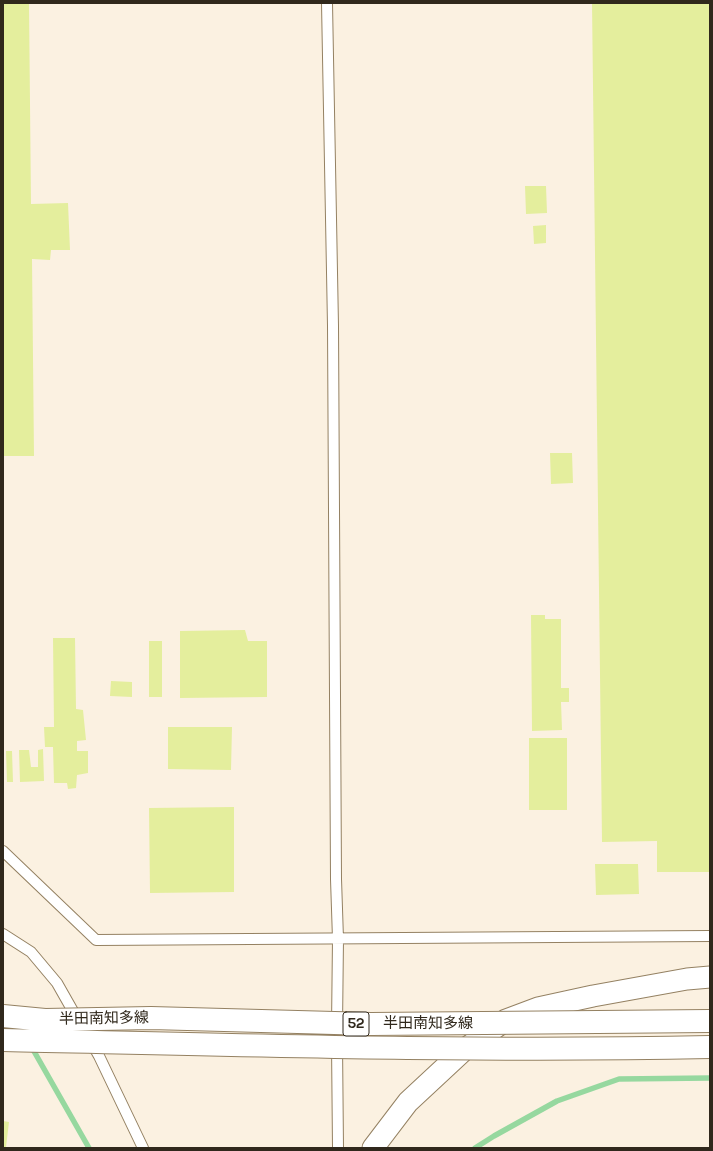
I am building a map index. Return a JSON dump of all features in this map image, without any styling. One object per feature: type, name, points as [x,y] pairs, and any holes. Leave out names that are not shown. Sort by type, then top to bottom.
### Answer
[{"type":"main road","name":"半田南知多線","points":[[3,1016],[45,1020],[151,1018],[371,1024],[710,1022]]},
{"type":"main road","name":"半田南知多線","points":[[3,1040],[406,1048],[595,1049],[710,1047]]},
{"type":"street","points":[[373,1148],[408,1102],[465,1049],[506,1020],[538,1008],[579,999],[687,979],[710,977]]},
{"type":"lane","points":[[327,3],[333,326],[336,871],[338,939],[338,1148]]},
{"type":"lane","points":[[3,851],[96,940],[710,936]]},
{"type":"lane","points":[[3,934],[31,952],[57,983],[99,1056],[143,1148]]},
{"type":"shaded area","points":[[3,3],[710,3],[710,1148],[3,1148]]},
{"type":"building","points":[[3,3],[29,3],[31,204],[68,203],[70,250],[51,250],[50,260],[32,259],[34,456],[3,456]]},
{"type":"building","points":[[592,3],[710,3],[710,872],[657,872],[657,841],[602,842]]},
{"type":"building","points":[[525,186],[546,186],[547,213],[526,214]]},
{"type":"building","points":[[546,225],[546,243],[534,244],[533,226]]},
{"type":"building","points":[[550,453],[572,453],[573,483],[551,484]]},
{"type":"building","points":[[531,615],[545,615],[545,619],[561,619],[561,688],[569,688],[569,702],[561,702],[562,730],[532,731]]},
{"type":"building","points":[[245,630],[248,641],[267,641],[267,697],[180,698],[180,631]]},
{"type":"building","points":[[53,638],[75,638],[76,709],[83,710],[86,740],[77,741],[77,751],[88,751],[88,773],[77,775],[76,788],[68,789],[67,783],[54,783],[53,747],[45,747],[44,727],[54,727]]},
{"type":"building","points":[[149,641],[162,641],[162,697],[149,697]]},
{"type":"building","points":[[111,681],[132,682],[132,697],[110,696]]},
{"type":"building","points":[[168,727],[232,727],[231,770],[168,769]]},
{"type":"building","points":[[529,738],[567,738],[567,810],[529,810]]},
{"type":"building","points":[[43,749],[44,781],[20,782],[19,750],[29,750],[31,767],[38,767],[38,750]]},
{"type":"building","points":[[6,751],[12,751],[13,782],[7,782]]},
{"type":"building","points":[[234,807],[234,892],[150,893],[149,808]]},
{"type":"building","points":[[595,864],[638,864],[639,894],[596,895]]},
{"type":"building","points":[[3,1121],[9,1122],[6,1147],[3,1147]]},
{"type":"waterway","points":[[31,1046],[89,1148]]},
{"type":"waterway","points":[[475,1148],[557,1101],[619,1079],[710,1078]]}]
